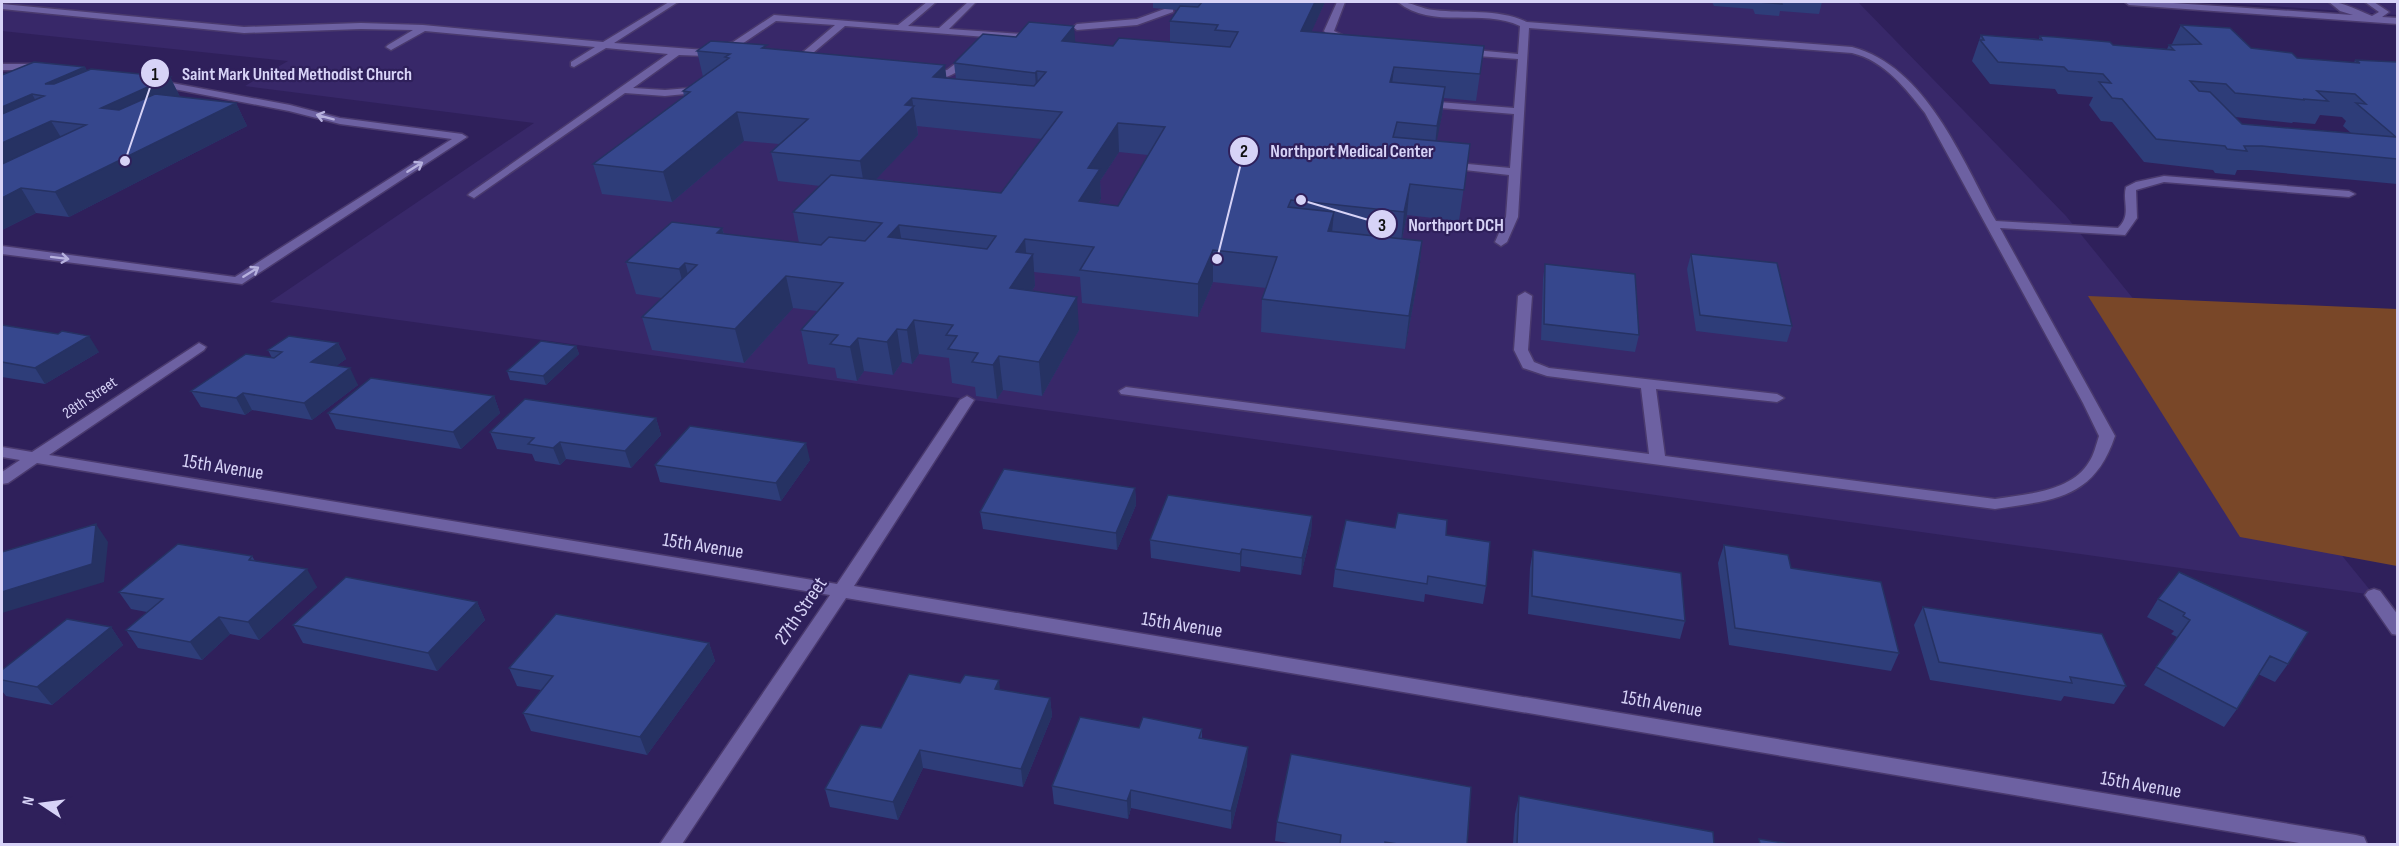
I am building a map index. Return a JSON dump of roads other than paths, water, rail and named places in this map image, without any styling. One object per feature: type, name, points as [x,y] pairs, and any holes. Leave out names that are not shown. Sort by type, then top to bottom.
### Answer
[{"type":"street","points":[[574,64],[674,2]]},
{"type":"street","points":[[901,27],[932,2]]},
{"type":"street","points":[[942,30],[972,2]]},
{"type":"street","points":[[1341,2],[1329,31],[1333,36],[1358,42]]},
{"type":"street","points":[[1126,391],[1995,504],[2031,498],[2071,487],[2096,465],[2107,436],[1930,112],[1902,78],[1867,52],[1525,26],[1518,21],[1500,18],[1420,10],[1402,2]]},
{"type":"street","points":[[2128,2],[2397,21]]},
{"type":"street","points":[[2333,2],[2343,9],[2373,19],[2385,12],[2369,2]]},
{"type":"street","points":[[2,8],[244,30],[372,26],[423,28],[706,53],[736,44],[774,18],[1045,38]]},
{"type":"street","points":[[1077,27],[1129,24],[1156,18],[1170,10]]},
{"type":"street","points":[[822,65],[804,62],[801,58],[843,23]]},
{"type":"street","points":[[1501,242],[1512,217],[1525,26]]},
{"type":"street","points":[[391,47],[423,28]]},
{"type":"street","points":[[910,74],[943,76],[953,72],[991,34]]},
{"type":"street","points":[[724,48],[739,57]]},
{"type":"street","points":[[1453,51],[1522,57]]},
{"type":"street","points":[[474,195],[677,52]]},
{"type":"street","points":[[2,67],[50,68]]},
{"type":"street","points":[[2,250],[237,281],[462,137],[340,121],[290,108],[147,81]]},
{"type":"street","points":[[624,90],[665,93],[691,92],[708,88]]},
{"type":"street","points":[[1419,112],[1426,104],[1519,111]]},
{"type":"street","points":[[1432,163],[1515,172]]},
{"type":"street","points":[[1992,224],[2121,232],[2131,224],[2134,208],[2130,189],[2140,184],[2164,179],[2349,194]]},
{"type":"street","points":[[1525,296],[1521,350],[1528,364],[1547,372],[1777,398]]},
{"type":"street","name":"28th Street","points":[[2,479],[199,346]]},
{"type":"street","points":[[1648,384],[1658,461]]},
{"type":"street","name":"27th Street","points":[[670,844],[841,592],[967,400]]},
{"type":"street","name":"15th Avenue","points":[[2,452],[1593,715],[2356,844]]},
{"type":"street","points":[[2374,595],[2397,629]]},
{"type":"place","name":"Saint Mark United Methodist Church","points":[[125,161]]},
{"type":"place","name":"Northport DCH","points":[[1301,200]]},
{"type":"place","name":"Northport Medical Center","points":[[1217,259]]}]
